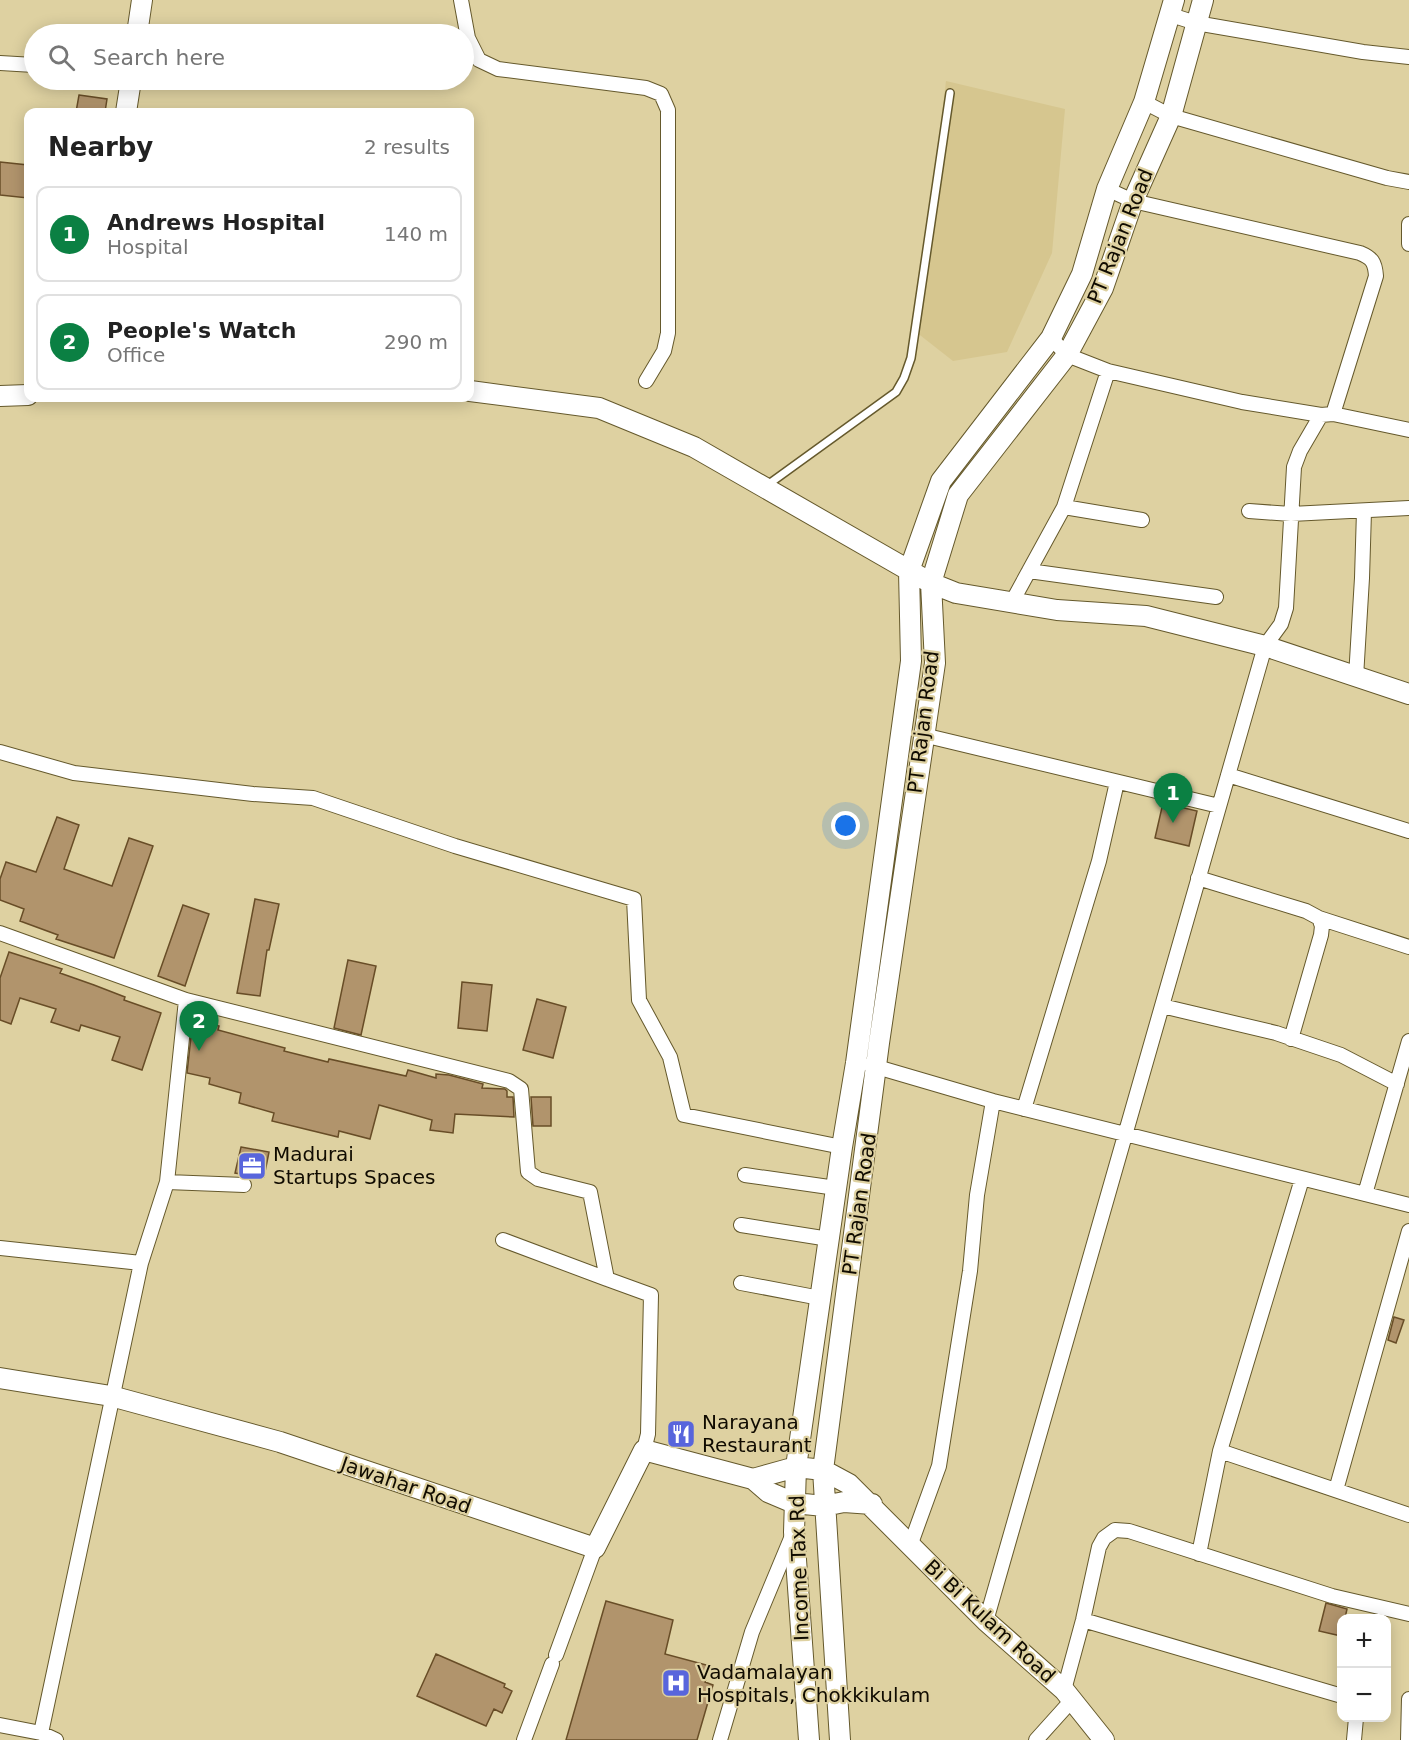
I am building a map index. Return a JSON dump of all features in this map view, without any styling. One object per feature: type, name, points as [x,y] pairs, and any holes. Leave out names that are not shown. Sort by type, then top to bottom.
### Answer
[{"type":"main road","points":[[138,24],[142,0]]},
{"type":"main road","name":"PT Rajan Road","points":[[823,1470],[876,1067],[935,663],[931,583],[958,495],[1067,355],[1103,288],[1133,201],[1171,116],[1203,0]]},
{"type":"main road","name":"PT Rajan Road","points":[[796,1467],[856,1063],[911,662],[909,571],[941,481],[1050,338],[1082,274],[1107,189],[1144,102],[1172,7]]},
{"type":"main road","points":[[127,108],[129,90]]},
{"type":"main road","points":[[474,392],[599,408],[694,447],[909,571],[956,593],[1057,610],[1146,616],[1264,646],[1409,694]]},
{"type":"main road","points":[[0,396],[24,395]]},
{"type":"main road","points":[[885,852],[905,859]]},
{"type":"main road","name":"Jawahar Road","points":[[0,1378],[111,1396],[280,1442],[595,1548]]},
{"type":"main road","points":[[595,1548],[644,1450],[753,1479],[768,1492],[794,1503],[824,1506],[844,1502],[872,1504]]},
{"type":"main road","points":[[753,1479],[796,1467]]},
{"type":"main road","name":"Bi Bi Kulam Road","points":[[796,1467],[823,1470],[849,1484],[872,1504],[910,1546],[1068,1695],[1104,1740]]},
{"type":"main road","name":"Income Tax Rd","points":[[796,1467],[794,1532],[809,1740]]},
{"type":"main road","name":"Income Tax Rd","points":[[823,1470],[840,1740]]},
{"type":"street","points":[[461,0],[465,24]]},
{"type":"street","points":[[1172,7],[1196,23],[1363,52],[1409,57]]},
{"type":"street","points":[[474,51],[478,60],[498,69],[646,88],[661,94],[668,111],[668,333],[664,351],[646,381]]},
{"type":"street","points":[[0,63],[24,64]]},
{"type":"street","points":[[1144,102],[1171,116],[1387,178],[1409,182]]},
{"type":"street","points":[[986,1620],[1264,646],[1281,624],[1286,608],[1294,467],[1300,452],[1327,414],[1376,276],[1376,265],[1371,258],[1360,253],[1133,201],[1107,189]]},
{"type":"street","points":[[1409,224],[1409,244]]},
{"type":"street","points":[[1050,338],[1067,355],[1108,371],[1242,402],[1327,414],[1409,430]]},
{"type":"street","points":[[1012,602],[1064,507],[1108,371]]},
{"type":"street","points":[[1064,507],[1142,520]]},
{"type":"street","points":[[1249,511],[1291,514],[1409,508]]},
{"type":"street","points":[[1356,677],[1364,511]]},
{"type":"street","points":[[1029,571],[1216,597]]},
{"type":"street","points":[[923,735],[1219,806]]},
{"type":"street","points":[[0,752],[75,773],[253,794],[313,798],[455,846],[634,899],[639,1000],[670,1057],[684,1116],[842,1147]]},
{"type":"street","points":[[1228,775],[1409,831]]},
{"type":"street","points":[[1024,1109],[1100,861],[1117,782]]},
{"type":"street","points":[[1198,878],[1306,910],[1319,918],[1409,947]]},
{"type":"street","points":[[1291,1039],[1319,948],[1322,926],[1319,918]]},
{"type":"street","points":[[0,933],[186,1000],[509,1081],[521,1089],[528,1172],[538,1179],[590,1192],[607,1279]]},
{"type":"street","points":[[40,1733],[141,1263],[167,1182],[186,1000]]},
{"type":"street","points":[[1162,1006],[1276,1033],[1341,1055],[1397,1084]]},
{"type":"street","points":[[1365,1194],[1409,1041]]},
{"type":"street","points":[[856,1063],[993,1101],[1409,1206]]},
{"type":"street","points":[[910,1546],[939,1466],[970,1271],[977,1195],[993,1101]]},
{"type":"street","points":[[745,1175],[836,1188]]},
{"type":"street","points":[[1199,1554],[1220,1451],[1302,1179]]},
{"type":"street","points":[[167,1182],[244,1185]]},
{"type":"street","points":[[741,1225],[829,1239]]},
{"type":"street","points":[[1336,1490],[1409,1230]]},
{"type":"street","points":[[503,1240],[651,1295],[648,1434],[644,1450]]},
{"type":"street","points":[[0,1248],[141,1263]]},
{"type":"street","points":[[741,1283],[820,1298]]},
{"type":"street","points":[[1220,1451],[1409,1515]]},
{"type":"street","points":[[1036,1740],[1068,1695],[1099,1547],[1104,1538],[1115,1530],[1129,1531],[1332,1596],[1409,1614]]},
{"type":"street","points":[[720,1740],[752,1632],[794,1532]]},
{"type":"street","points":[[524,1740],[595,1548]]},
{"type":"street","points":[[1083,1620],[1337,1695]]},
{"type":"street","points":[[1408,1740],[1409,1699]]},
{"type":"street","points":[[1354,1740],[1356,1722]]},
{"type":"street","points":[[0,1725],[40,1733],[56,1740]]},
{"type":"lane","points":[[763,488],[896,392],[904,378],[911,358],[950,93]]},
{"type":"shaded area","points":[[946,81],[1065,109],[1052,253],[1007,352],[953,361],[916,332]]},
{"type":"building","points":[[79,95],[107,99],[106,108],[77,108]]},
{"type":"building","points":[[0,162],[24,165],[24,198],[0,195]]},
{"type":"building","points":[[1163,803],[1197,811],[1189,846],[1155,838]]},
{"type":"building","points":[[57,817],[79,825],[64,869],[112,886],[129,838],[153,846],[114,958],[56,939],[58,935],[20,921],[24,909],[0,900],[0,879],[6,862],[36,872]]},
{"type":"building","points":[[255,899],[279,904],[269,950],[267,950],[260,996],[237,993]]},
{"type":"building","points":[[183,905],[209,914],[185,986],[158,976]]},
{"type":"building","points":[[9,952],[62,969],[60,973],[161,1013],[142,1070],[112,1060],[120,1037],[81,1025],[79,1031],[51,1022],[56,1009],[20,998],[11,1024],[0,1020],[0,978]]},
{"type":"building","points":[[348,960],[376,966],[361,1035],[334,1028]]},
{"type":"building","points":[[462,982],[492,985],[487,1031],[458,1028]]},
{"type":"building","points":[[537,999],[566,1007],[553,1058],[523,1050]]},
{"type":"building","points":[[193,1019],[219,1026],[218,1030],[328,1062],[329,1059],[406,1076],[408,1070],[436,1078],[436,1074],[449,1075],[483,1084],[482,1088],[505,1089],[507,1097],[513,1097],[514,1117],[455,1114],[453,1133],[430,1130],[432,1120],[379,1105],[370,1139],[339,1131],[338,1137],[272,1121],[274,1113],[239,1103],[241,1093],[209,1084],[210,1078],[187,1073]]},
{"type":"building","points":[[531,1097],[551,1097],[551,1126],[533,1126]]},
{"type":"building","name":"Madurai Startups Spaces","points":[[241,1147],[269,1152],[264,1177],[235,1173]]},
{"type":"building","points":[[1394,1317],[1404,1320],[1396,1343],[1388,1340]]},
{"type":"building","points":[[606,1601],[673,1620],[665,1654],[710,1666],[705,1682],[713,1685],[697,1740],[566,1740]]},
{"type":"building","points":[[1326,1603],[1347,1609],[1346,1614],[1337,1614],[1337,1635],[1319,1631]]},
{"type":"building","points":[[436,1654],[505,1684],[504,1687],[512,1691],[502,1713],[494,1709],[486,1726],[417,1696]]},
{"type":"place","name":"Andrews Hospital","points":[[1173,823]]},
{"type":"place","name":"People's Watch","points":[[199,1051]]},
{"type":"place","name":"Madurai Startups Spaces","points":[[252,1166]]},
{"type":"place","name":"Narayana Restaurant","points":[[681,1434]]},
{"type":"place","name":"Vadamalayan Hospitals, Chokkikulam","points":[[676,1683]]}]
